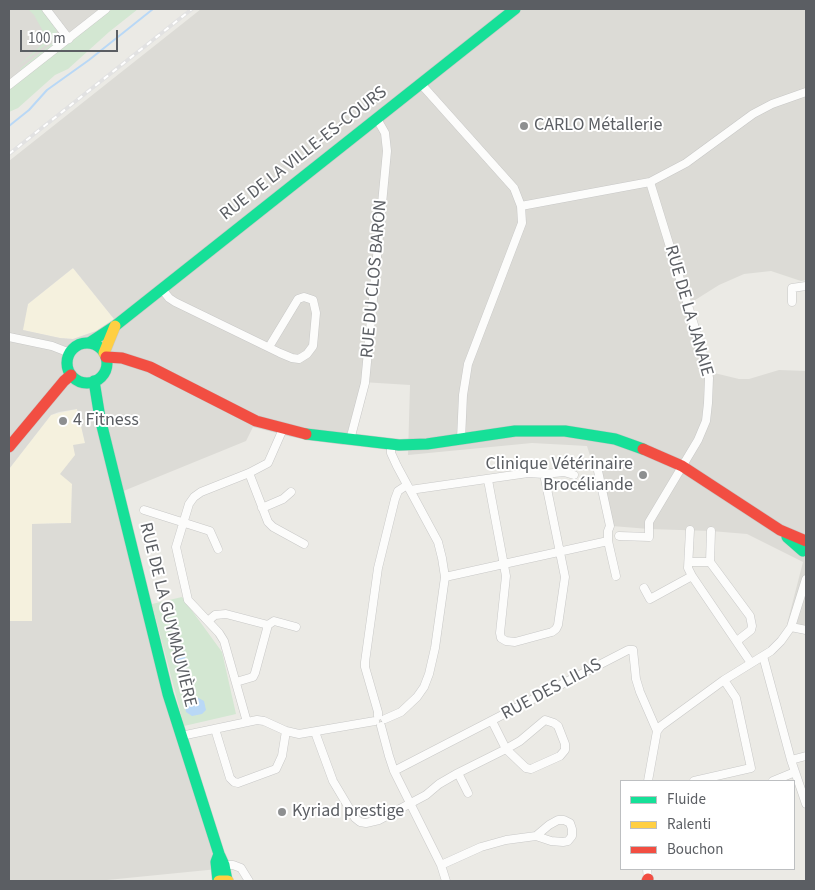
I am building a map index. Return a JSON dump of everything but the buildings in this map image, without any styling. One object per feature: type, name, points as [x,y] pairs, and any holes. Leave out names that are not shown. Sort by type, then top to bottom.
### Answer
[{"type":"street","points":[[46,9],[69,39]]},
{"type":"street","points":[[9,85],[106,9]]},
{"type":"street","name":"RUE DE LA VILLE-ES-COURS","points":[[88,343],[114,331],[162,289],[515,9]]},
{"type":"street","points":[[421,84],[514,188],[521,206],[522,223],[468,364],[463,395],[461,439]]},
{"type":"street","points":[[521,206],[650,182],[686,164],[752,114],[772,104],[806,92]]},
{"type":"street","name":"RUE DU CLOS BARON","points":[[350,440],[364,382],[387,151],[386,133],[377,119]]},
{"type":"street","name":"RUE DE LA JANAIE","points":[[619,536],[649,537],[649,522],[698,440],[706,422],[710,391],[709,378],[650,182]]},
{"type":"street","points":[[792,302],[792,288],[806,286]]},
{"type":"street","points":[[162,289],[175,302],[269,348],[299,359],[307,354],[313,346],[316,313],[313,300],[304,297],[298,299],[269,348]]},
{"type":"street","points":[[114,331],[122,358]]},
{"type":"street","name":"RUE DE LA VILLE-ES-COURS","points":[[105,355],[114,331]]},
{"type":"street","points":[[9,337],[52,346],[70,353]]},
{"type":"street","points":[[88,343],[97,346],[105,355],[106,369],[94,382],[85,383],[71,375],[67,364],[70,353],[78,345],[88,343]]},
{"type":"street","points":[[105,355],[150,367],[256,421],[283,429],[391,445],[427,444],[515,431],[565,431],[615,439],[654,453],[682,466],[780,530],[805,549]]},
{"type":"street","points":[[9,447],[71,375]]},
{"type":"street","name":"RUE DE LA GUYMAUVIÈRE","points":[[94,382],[100,418],[168,694],[219,854]]},
{"type":"street","points":[[247,722],[224,641],[192,605],[186,592],[176,548],[189,504],[194,497],[201,492],[249,473],[268,463],[283,429]]},
{"type":"street","points":[[181,736],[247,722],[264,721],[286,732],[300,734],[315,732],[380,720],[401,712],[417,697],[424,687],[429,674],[435,648],[445,577],[438,542],[391,453],[391,445]]},
{"type":"street","points":[[598,471],[610,526],[608,541],[616,576]]},
{"type":"street","points":[[446,881],[441,865],[388,756],[378,712],[366,674],[365,662],[378,568],[394,499],[398,492],[409,487],[488,480],[528,473],[564,472],[574,475]]},
{"type":"street","points":[[249,473],[268,522],[273,527],[304,544]]},
{"type":"street","points":[[488,480],[506,576],[501,638],[506,641],[522,641],[556,630],[565,577],[544,474]]},
{"type":"street","points":[[262,508],[283,499],[292,492]]},
{"type":"street","points":[[144,510],[210,531],[218,549]]},
{"type":"street","points":[[690,530],[688,568],[752,663]]},
{"type":"street","points":[[711,531],[710,562],[752,621],[751,630],[737,641]]},
{"type":"street","points":[[445,577],[608,541]]},
{"type":"street","points":[[689,562],[710,562]]},
{"type":"street","points":[[648,780],[657,731],[661,726],[724,680],[763,656],[781,641],[791,627],[806,574]]},
{"type":"street","points":[[644,588],[650,599],[692,576]]},
{"type":"street","points":[[208,621],[215,615],[226,614],[268,624],[274,621],[296,627]]},
{"type":"street","points":[[236,682],[253,677],[268,624]]},
{"type":"street","points":[[791,627],[806,630]]},
{"type":"street","name":"RUE DES LILAS","points":[[394,771],[628,650],[633,650],[638,685],[657,731]]},
{"type":"street","points":[[763,656],[791,760],[806,804]]},
{"type":"street","points":[[698,780],[751,768],[736,698],[724,680]]},
{"type":"street","points":[[315,732],[332,782],[355,818],[360,822],[372,822],[410,804],[458,773],[506,748],[520,741],[545,720],[558,726],[565,744],[565,750],[560,756],[531,769],[526,768],[506,748],[492,721]]},
{"type":"street","points":[[215,729],[230,778],[238,783],[276,769],[282,756],[286,732]]},
{"type":"street","points":[[791,760],[806,756]]},
{"type":"street","points":[[775,780],[795,772]]},
{"type":"street","points":[[458,773],[468,793]]},
{"type":"street","points":[[441,865],[497,842],[536,836]]},
{"type":"street","points":[[219,854],[224,865],[228,881],[218,881],[216,862],[219,854]]},
{"type":"street","points":[[224,865],[233,865],[241,868],[249,881]]},
{"type":"shaded area","points":[[9,9],[112,9],[9,89]]},
{"type":"shaded area","points":[[201,9],[806,9],[806,280],[801,281],[771,271],[744,274],[719,285],[684,307],[702,370],[739,379],[749,379],[779,370],[806,371],[806,628],[787,624],[803,562],[747,534],[612,526],[587,446],[532,443],[408,455],[410,385],[362,382],[344,445],[292,437],[253,427],[246,441],[121,492],[152,617],[182,725],[228,868],[97,881],[9,881],[9,621],[32,621],[32,524],[71,523],[72,484],[60,474],[75,455],[73,445],[85,443],[77,409],[59,412],[51,415],[9,469],[9,161]],"holes":[[[73,268],[114,319],[96,331],[73,339],[23,330],[28,304]]]},
{"type":"shaded area","points":[[73,268],[114,319],[96,331],[73,339],[22,330],[28,304]]},
{"type":"shaded area","points":[[77,409],[85,443],[75,455],[71,523],[32,524],[32,621],[9,621],[9,469],[51,415]]},
{"type":"green space","points":[[28,9],[43,9],[56,26],[57,36],[17,67],[44,43],[45,35],[34,15]]},
{"type":"green space","points":[[112,9],[138,9],[68,69],[55,75],[18,108],[9,112],[9,89]]},
{"type":"green space","points":[[55,41],[41,56],[22,71],[20,69]]},
{"type":"green space","points":[[182,597],[222,652],[236,714],[184,726],[152,604]]},
{"type":"water","points":[[173,652],[178,652],[185,656],[187,667],[175,661],[172,657]]},
{"type":"water","points":[[187,691],[204,701],[206,710],[202,714],[192,716],[186,712],[184,699]]},
{"type":"waterway","points":[[9,126],[29,110],[47,90],[89,60],[153,9]]},
{"type":"railway","points":[[9,154],[192,9]]},
{"type":"traffic: fast","points":[[89,343],[115,326],[515,9]]},
{"type":"traffic: fast","points":[[87,343],[101,349],[107,363],[101,377],[87,383],[73,377],[67,363],[73,349],[87,343]]},
{"type":"traffic: fast","points":[[94,381],[100,418],[168,694],[224,865],[227,881]]},
{"type":"traffic: fast","points":[[306,434],[399,445],[427,444],[515,431],[565,431],[615,439],[643,449]]},
{"type":"traffic: fast","points":[[787,537],[803,551]]},
{"type":"traffic: fast","points":[[218,881],[216,862],[219,854]]},
{"type":"traffic: slow","points":[[104,353],[115,326]]},
{"type":"traffic: slow","points":[[219,881],[228,881]]},
{"type":"traffic: jam","points":[[106,357],[122,358],[150,367],[256,421],[306,434]]},
{"type":"traffic: jam","points":[[9,447],[71,375]]},
{"type":"traffic: jam","points":[[643,449],[682,466],[780,530],[806,541]]},
{"type":"place","name":"CARLO Métallerie","points":[[524,126]]},
{"type":"place","name":"4 Fitness","points":[[63,421]]},
{"type":"place","name":"Clinique Vétérinaire Brocéliande","points":[[643,475]]},
{"type":"place","name":"Kyriad prestige","points":[[282,812]]}]
